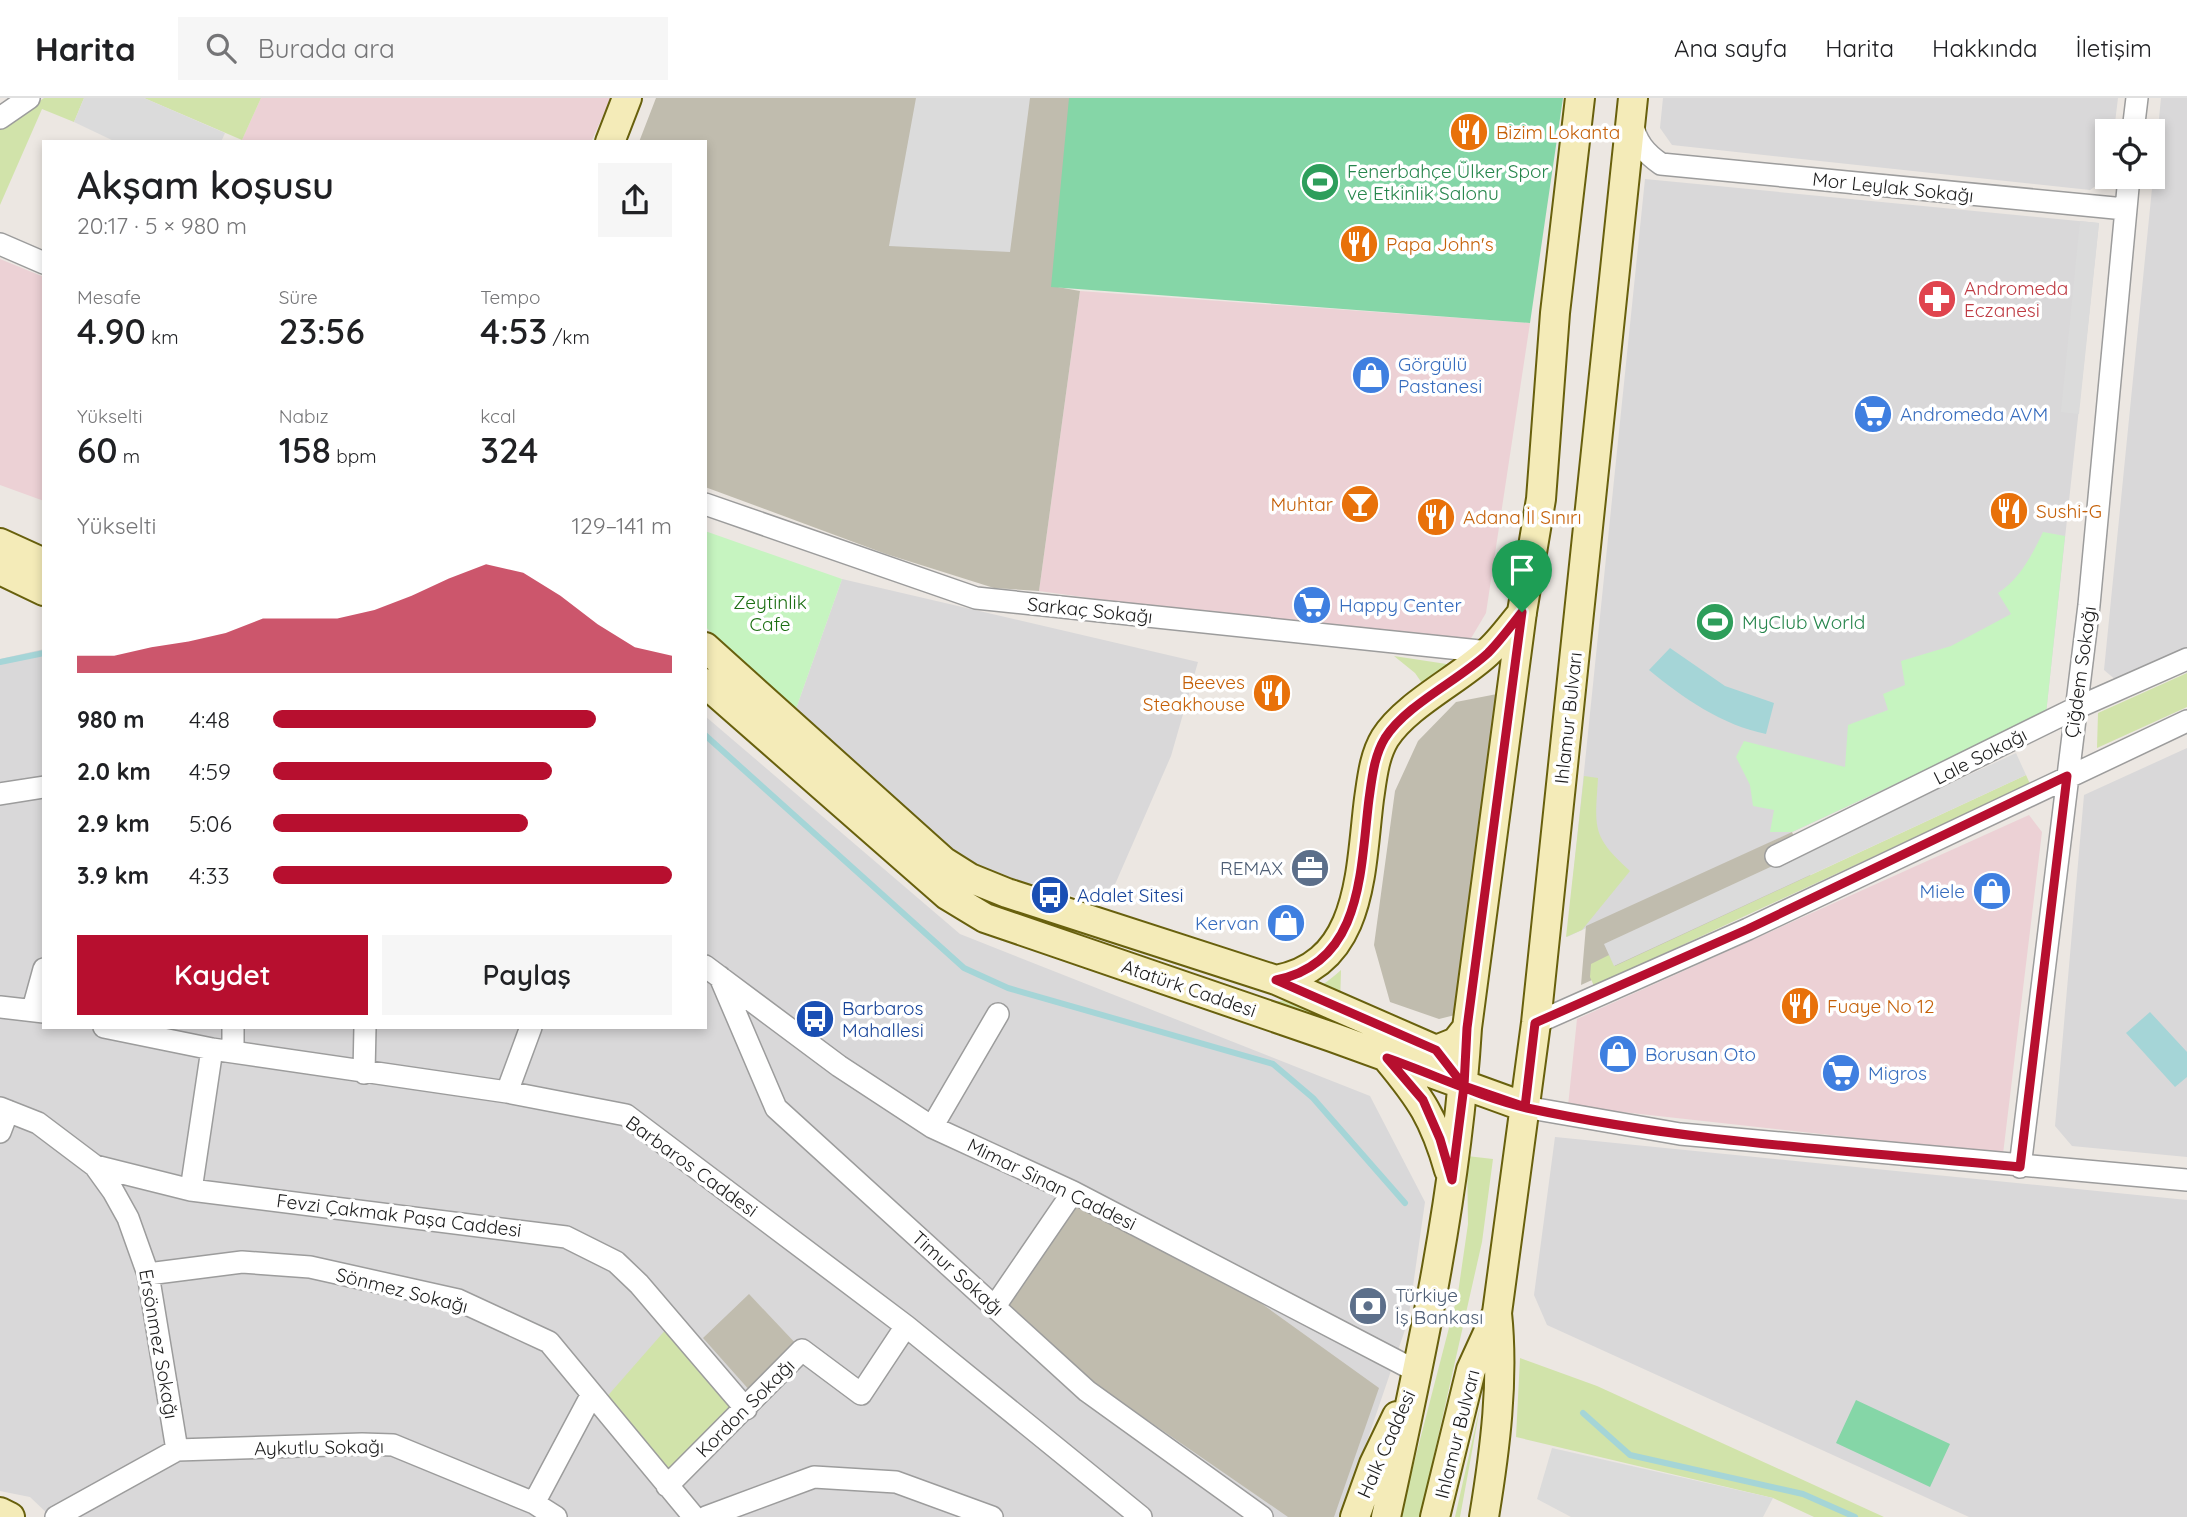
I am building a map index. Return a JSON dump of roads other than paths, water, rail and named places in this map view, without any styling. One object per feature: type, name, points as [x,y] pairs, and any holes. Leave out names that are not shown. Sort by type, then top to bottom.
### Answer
[{"type":"main road","points":[[611,140],[628,98]]},
{"type":"main road","points":[[1386,1517],[1418,1372],[1452,1180],[1464,1086],[1467,1028],[1522,612],[1541,499],[1555,313],[1580,98]]},
{"type":"main road","name":"Ihlamur Bulvarı","points":[[1485,1517],[1495,1438],[1501,1349],[1497,1313],[1535,1023],[1632,110]]},
{"type":"main road","points":[[2,555],[42,563]]},
{"type":"main road","points":[[2,555],[42,589]]},
{"type":"main road","points":[[1276,980],[1310,970],[1334,949],[1356,903],[1371,786],[1376,758],[1385,738],[1399,723],[1489,652],[1522,612]]},
{"type":"main road","name":"Atatürk Caddesi","points":[[707,649],[943,861],[970,878],[1007,893],[1276,980],[1436,1050]]},
{"type":"main road","name":"Atatürk Caddesi","points":[[707,685],[947,895],[985,918],[1525,1107]]},
{"type":"main road","points":[[1464,1086],[1436,1050],[1456,1042],[1467,1028]]},
{"type":"main road","points":[[1387,1058],[1423,1100],[1440,1139],[1452,1180]]},
{"type":"main road","name":"Ihlamur Bulvarı","points":[[1435,1517],[1471,1370],[1497,1313]]},
{"type":"main road","name":"Halk Caddesi","points":[[1355,1517],[1374,1464],[1418,1372]]},
{"type":"main road","points":[[0,1512],[10,1517]]},
{"type":"street","points":[[0,118],[29,98]]},
{"type":"street","points":[[2134,119],[2137,98]]},
{"type":"street","name":"Ihlamur Bulvarı","points":[[1632,110],[1635,137],[1647,155],[1661,164]]},
{"type":"street","name":"Mor Leylak Sokağı","points":[[1661,164],[2125,209]]},
{"type":"street","name":"Çiğdem Sokağı","points":[[2020,1167],[2074,709],[2089,605],[2128,189]]},
{"type":"street","points":[[0,244],[42,262]]},
{"type":"street","name":"Sarkaç Sokağı","points":[[707,505],[976,598],[1489,652]]},
{"type":"street","name":"Lale Sokağı","points":[[1776,856],[2074,709],[2187,659]]},
{"type":"street","points":[[1535,1023],[1748,929],[2187,721]]},
{"type":"street","points":[[0,794],[42,787]]},
{"type":"street","name":"Mimar Sinan Caddesi","points":[[712,970],[839,1066],[932,1127],[1073,1192],[1418,1372]]},
{"type":"street","name":"Timur Sokağı","points":[[712,970],[776,1108],[1087,1391],[1262,1517]]},
{"type":"street","points":[[0,1007],[38,1011],[42,983]]},
{"type":"street","points":[[932,1127],[999,1014]]},
{"type":"street","name":"Barbaros Caddesi","points":[[114,1029],[223,1051],[507,1092],[626,1115],[906,1325],[1141,1517]]},
{"type":"street","points":[[191,1190],[223,1051],[232,1029]]},
{"type":"street","points":[[364,1073],[365,1029]]},
{"type":"street","points":[[507,1092],[530,1029]]},
{"type":"street","points":[[1525,1107],[1680,1134],[2020,1167],[2187,1180]]},
{"type":"street","points":[[0,1132],[4,1110]]},
{"type":"street","name":"Fevzi Çakmak Paşa Caddesi","points":[[4,1110],[38,1123],[95,1167],[191,1190],[566,1237],[616,1262],[639,1284],[746,1409]]},
{"type":"street","name":"Ersönmez Sokağı","points":[[95,1167],[128,1218],[148,1273],[177,1450]]},
{"type":"street","points":[[995,1306],[1073,1192]]},
{"type":"street","name":"Sönmez Sokağı","points":[[148,1273],[242,1262],[310,1267],[458,1300],[549,1342],[591,1396],[694,1517]]},
{"type":"street","name":"Kordon Sokağı","points":[[667,1486],[802,1350],[861,1394],[906,1325]]},
{"type":"street","points":[[534,1503],[591,1396]]},
{"type":"street","name":"Aykutlu Sokağı","points":[[177,1450],[393,1445],[534,1503],[556,1517]]},
{"type":"street","points":[[56,1517],[177,1450]]},
{"type":"street","points":[[706,1517],[814,1477],[896,1482],[938,1494],[992,1517]]},
{"type":"water","points":[[1670,648],[1725,686],[1774,703],[1766,734],[1734,724],[1704,709],[1649,670]]},
{"type":"water","points":[[2150,1012],[2187,1052],[2187,1077],[2175,1087],[2126,1033]]},
{"type":"waterway","points":[[0,662],[42,653]]},
{"type":"waterway","points":[[707,737],[964,968],[1008,988],[1273,1064],[1313,1098],[1405,1203]]},
{"type":"waterway","points":[[1583,1413],[1630,1455],[1803,1494],[1855,1517]]},
{"type":"place","name":"Bizim Lokanta","points":[[1469,132]]},
{"type":"place","name":"Fenerbahçe Ülker Spor ve Etkinlik Salonu","points":[[1320,182]]},
{"type":"place","name":"Papa John's","points":[[1359,244]]},
{"type":"place","name":"Andromeda Eczanesi","points":[[1937,299]]},
{"type":"place","name":"Görgülü Pastanesi","points":[[1371,375]]},
{"type":"place","name":"Andromeda AVM","points":[[1873,414]]},
{"type":"place","name":"Muhtar","points":[[1360,504]]},
{"type":"place","name":"Sushi-G","points":[[2009,511]]},
{"type":"place","name":"Adana İl Sınırı","points":[[1436,517]]},
{"type":"place","name":"Happy Center","points":[[1312,605]]},
{"type":"place","name":"MyClub World","points":[[1715,622]]},
{"type":"place","name":"Beeves Steakhouse","points":[[1272,693]]},
{"type":"place","name":"REMAX","points":[[1310,868]]},
{"type":"place","name":"Miele","points":[[1992,891]]},
{"type":"place","name":"Adalet Sitesi","points":[[1050,895]]},
{"type":"place","name":"Kervan","points":[[1286,923]]},
{"type":"place","name":"Fuaye No 12","points":[[1800,1006]]},
{"type":"place","name":"Barbaros Mahallesi","points":[[815,1019]]},
{"type":"place","name":"Borusan Oto","points":[[1618,1054]]},
{"type":"place","name":"Migros","points":[[1841,1073]]},
{"type":"place","name":"Türkiye İş Bankası","points":[[1368,1306]]},
{"type":"park label","name":"Zeytinlik Cafe","points":[[770,613]]}]
